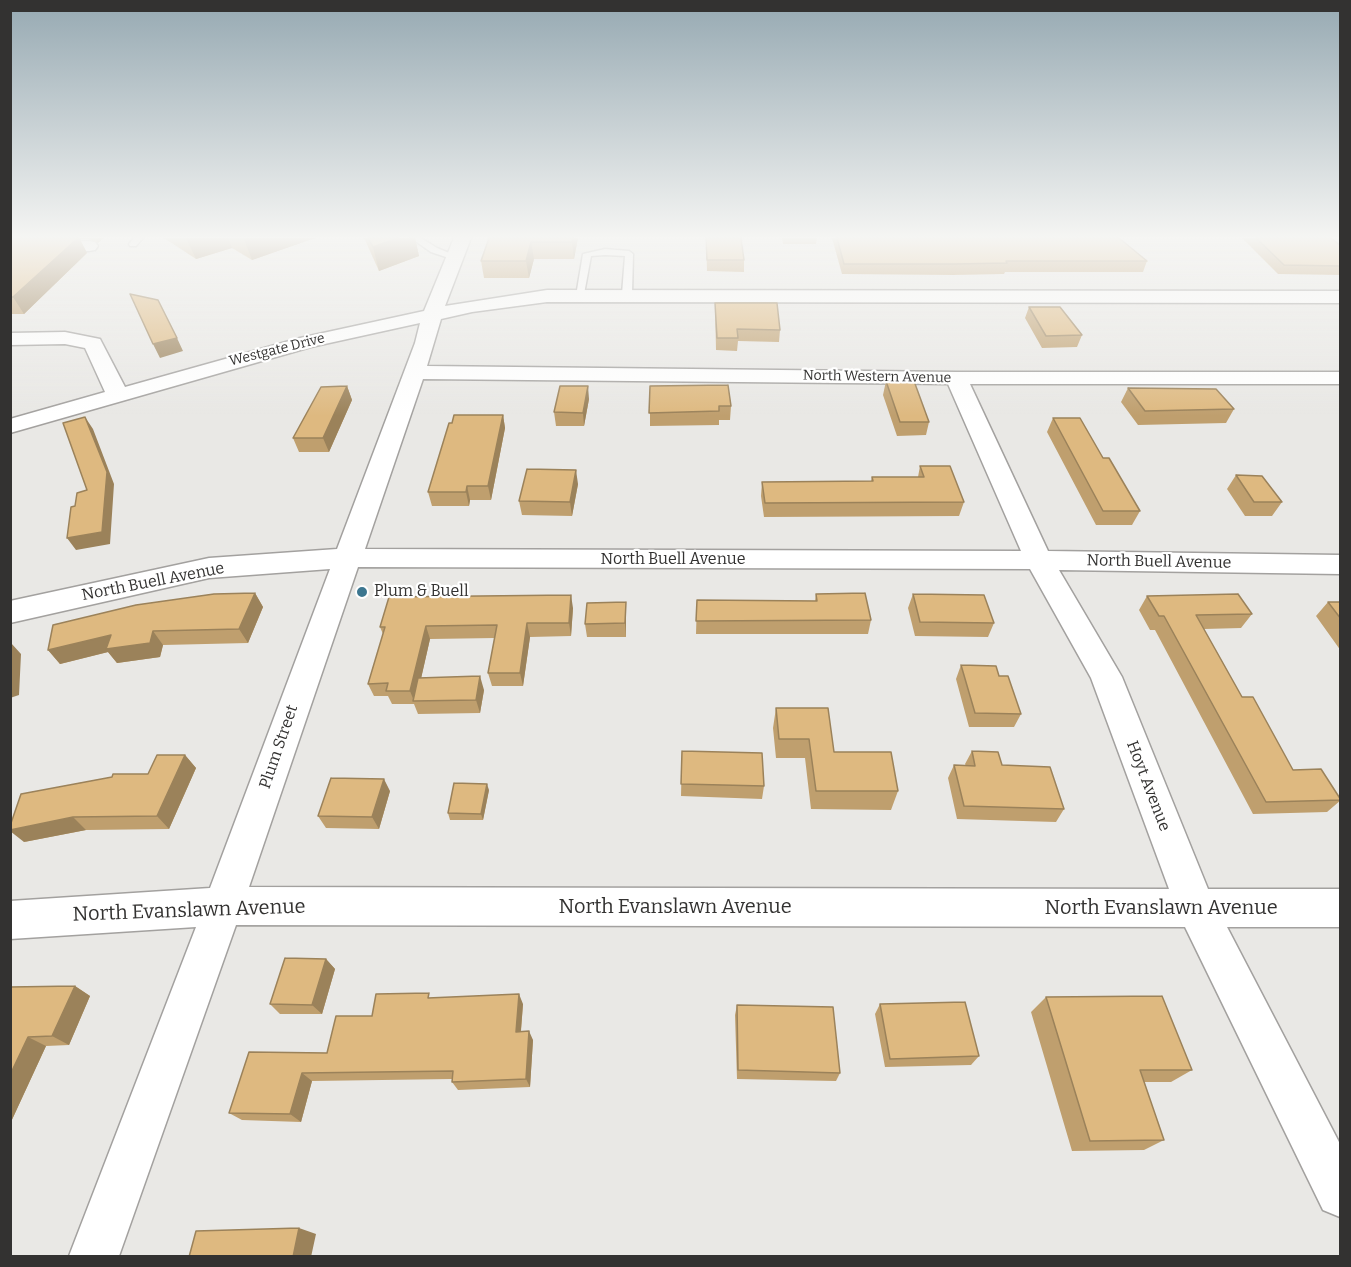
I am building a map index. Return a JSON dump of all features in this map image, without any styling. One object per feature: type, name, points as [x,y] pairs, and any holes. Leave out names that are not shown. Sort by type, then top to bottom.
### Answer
[{"type":"street","name":"Plum Street","points":[[94,1257],[223,906],[439,297]]},
{"type":"street","name":"Westgate Drive","points":[[10,426],[307,342],[432,314],[508,301],[547,297]]},
{"type":"street","points":[[10,339],[65,338],[93,343],[117,394]]},
{"type":"street","name":"North Western Avenue","points":[[414,372],[956,378],[1341,378]]},
{"type":"street","name":"Hoyt Avenue","points":[[956,378],[1039,560],[1106,677],[1196,908],[1341,1194]]},
{"type":"street","name":"North Buell Avenue","points":[[10,612],[209,568],[346,558],[1039,560],[1341,564]]},
{"type":"street","name":"North Evanslawn Avenue","points":[[10,920],[223,906],[1341,908]]},
{"type":"building","points":[[131,297],[158,300],[177,338],[153,344]]},
{"type":"building","points":[[715,303],[777,303],[780,330],[737,329],[738,338],[717,338]]},
{"type":"building","points":[[1029,307],[1060,307],[1082,335],[1046,336]]},
{"type":"building","points":[[886,381],[914,381],[929,422],[900,422]]},
{"type":"building","points":[[728,385],[731,406],[719,406],[719,411],[649,413],[650,386]]},
{"type":"building","points":[[347,386],[323,438],[293,438],[321,387]]},
{"type":"building","points":[[560,386],[588,386],[583,413],[554,412]]},
{"type":"building","points":[[1128,388],[1216,389],[1234,409],[1145,411]]},
{"type":"building","points":[[454,415],[503,415],[488,486],[467,486],[466,492],[428,492],[449,423],[452,423]]},
{"type":"building","points":[[85,417],[107,472],[102,532],[67,538],[71,507],[75,506],[77,493],[87,490],[63,423]]},
{"type":"building","points":[[1053,418],[1080,418],[1103,458],[1109,458],[1140,511],[1103,511]]},
{"type":"building","points":[[920,466],[950,466],[964,502],[765,503],[762,482],[873,481],[872,477],[924,477]]},
{"type":"building","points":[[527,469],[576,470],[570,502],[519,501]]},
{"type":"building","points":[[1236,475],[1262,476],[1282,502],[1254,502]]},
{"type":"building","points":[[255,593],[239,629],[153,631],[150,643],[106,649],[111,635],[48,650],[53,625],[136,605],[214,594]]},
{"type":"building","points":[[865,593],[871,620],[696,621],[697,600],[817,601],[816,594]]},
{"type":"building","points":[[913,594],[984,595],[994,623],[920,622]]},
{"type":"building","points":[[1238,594],[1252,614],[1196,615],[1242,697],[1253,697],[1293,770],[1321,769],[1341,800],[1266,802],[1164,616],[1159,616],[1147,596]]},
{"type":"building","points":[[571,595],[569,623],[527,623],[520,673],[488,673],[497,625],[426,626],[410,691],[386,691],[388,683],[368,684],[385,627],[380,627],[389,597]]},
{"type":"building","points":[[626,602],[625,623],[585,624],[587,603]]},
{"type":"building","points":[[1328,602],[1341,602],[1341,619]]},
{"type":"building","points":[[961,665],[996,666],[999,676],[1008,676],[1021,714],[975,713]]},
{"type":"building","points":[[480,676],[476,700],[413,701],[418,678]]},
{"type":"building","points":[[776,708],[828,708],[834,752],[891,752],[898,791],[816,791],[809,739],[779,739]]},
{"type":"building","points":[[682,751],[762,753],[764,786],[681,784]]},
{"type":"building","points":[[972,751],[998,752],[1002,765],[1050,767],[1064,809],[964,806],[954,765],[975,766]]},
{"type":"building","points":[[157,755],[185,755],[157,816],[73,817],[10,830],[21,794],[112,777],[113,774],[148,774]]},
{"type":"building","points":[[331,778],[384,779],[372,817],[318,816]]},
{"type":"building","points":[[454,783],[487,784],[481,814],[448,813]]},
{"type":"building","points":[[285,958],[326,959],[312,1005],[270,1004]]},
{"type":"building","points":[[75,986],[52,1036],[28,1037],[10,1075],[10,987]]},
{"type":"building","points":[[429,993],[428,998],[519,994],[516,1032],[529,1031],[526,1079],[452,1082],[453,1071],[302,1073],[290,1114],[229,1113],[249,1052],[327,1053],[336,1016],[372,1016],[376,994]]},
{"type":"building","points":[[1162,996],[1192,1070],[1140,1070],[1164,1140],[1090,1141],[1046,997]]},
{"type":"building","points":[[965,1002],[979,1056],[890,1059],[880,1004]]},
{"type":"building","points":[[737,1005],[833,1007],[840,1073],[738,1070]]},
{"type":"building","points":[[299,1228],[293,1257],[189,1257],[196,1231]]},
{"type":"place","name":"Plum & Buell","points":[[362,592]]}]
